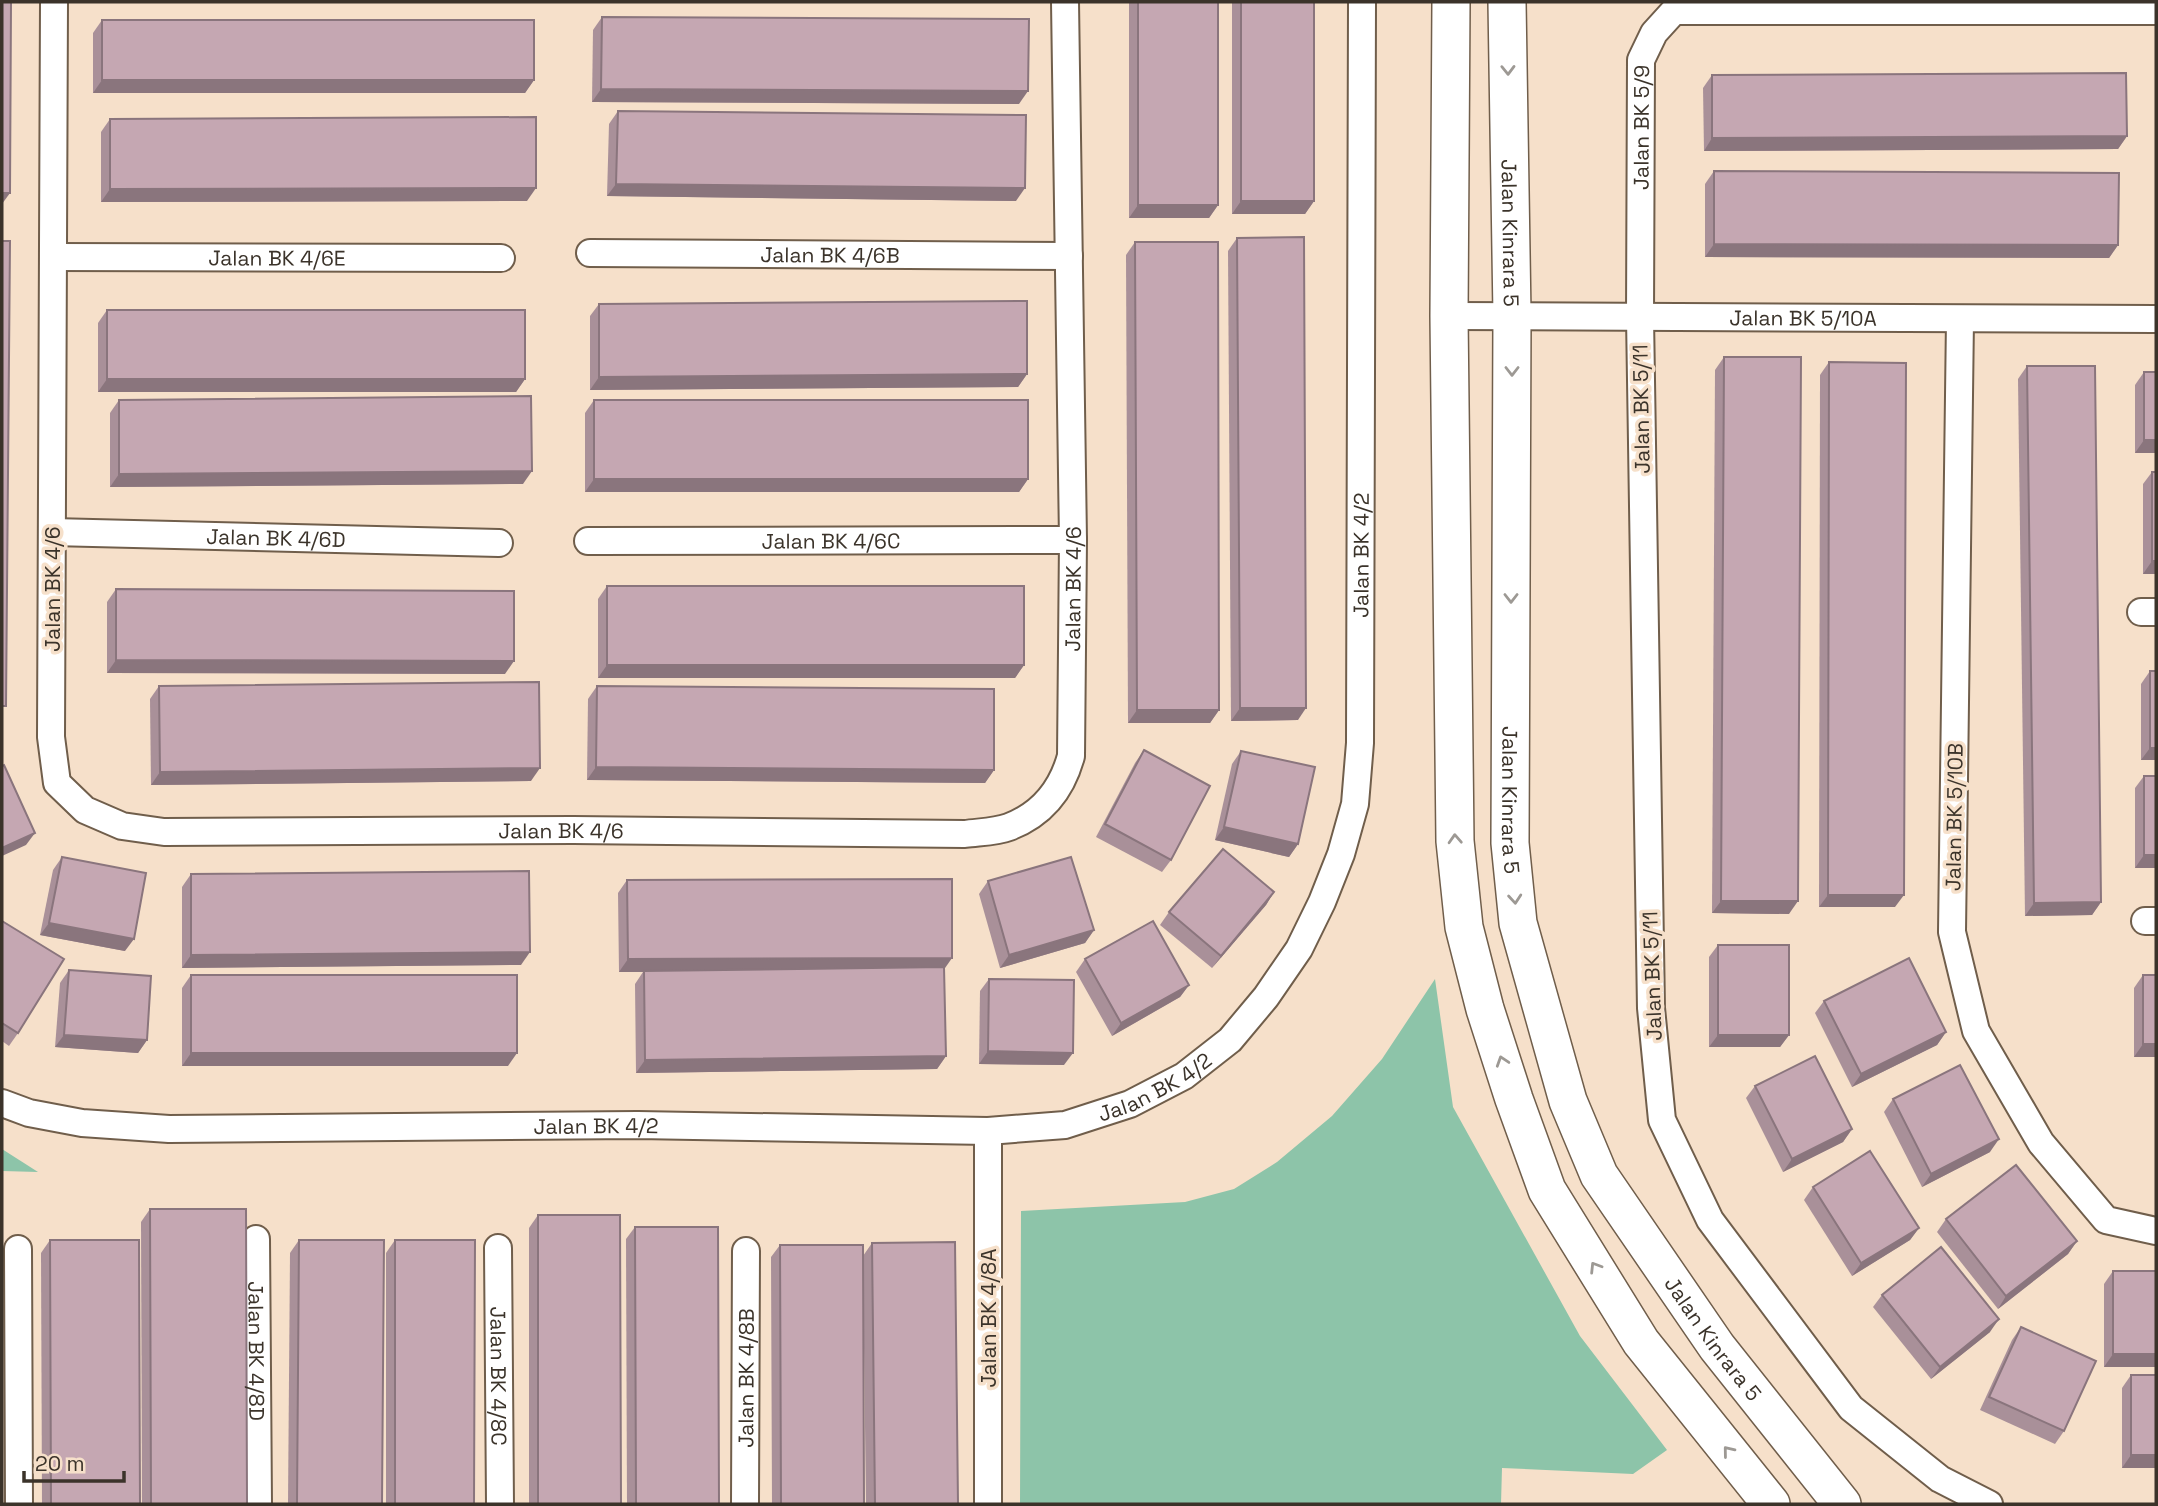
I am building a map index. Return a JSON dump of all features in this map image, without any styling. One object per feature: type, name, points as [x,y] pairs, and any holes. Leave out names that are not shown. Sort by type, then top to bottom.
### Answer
[{"type":"main road","points":[[1451,2],[1449,316],[1455,841],[1464,927],[1485,1010],[1547,1190],[1641,1342],[1771,1504]]},
{"type":"main road","name":"Jalan Kinrara 5","points":[[1507,2],[1512,315],[1510,843],[1518,923],[1568,1101],[1599,1175],[1717,1347],[1842,1504]]},
{"type":"street","name":"Jalan BK 4/6","points":[[54,2],[51,737],[57,783],[85,810],[122,826],[164,832],[573,830],[965,834],[1009,827],[1043,807],[1064,780],[1071,756],[1073,540],[1065,2]]},
{"type":"street","name":"Jalan BK 4/2","points":[[2,1103],[29,1113],[82,1122],[169,1129],[638,1125],[988,1131],[1065,1125],[1130,1104],[1184,1076],[1230,1040],[1266,997],[1299,949],[1322,902],[1355,804],[1360,743],[1362,2]]},
{"type":"street","name":"Jalan BK 5/9","points":[[1640,317],[1641,60],[1654,33],[1674,11],[2156,11]]},
{"type":"street","name":"Jalan BK 4/6B","points":[[590,253],[1069,256]]},
{"type":"street","name":"Jalan BK 4/6E","points":[[53,257],[501,258]]},
{"type":"street","name":"Jalan BK 5/10A","points":[[1449,316],[2156,319]]},
{"type":"street","name":"Jalan BK 5/11","points":[[1640,317],[1651,1008],[1662,1120],[1710,1220],[1851,1408],[1940,1479],[1989,1504]]},
{"type":"street","name":"Jalan BK 5/10B","points":[[1960,319],[1952,932],[1976,1031],[2041,1143],[2106,1220],[2156,1231]]},
{"type":"street","name":"Jalan BK 4/6D","points":[[52,532],[499,543]]},
{"type":"street","name":"Jalan BK 4/6C","points":[[588,541],[1073,540]]},
{"type":"street","name":"Jalan BK 4/8A","points":[[988,1131],[988,1504]]},
{"type":"street","name":"Jalan BK 4/8D","points":[[256,1239],[258,1504]]},
{"type":"street","name":"Jalan BK 4/8C","points":[[498,1248],[500,1504]]},
{"type":"street","points":[[18,1249],[19,1504]]},
{"type":"street","name":"Jalan BK 4/8B","points":[[745,1504],[746,1251]]},
{"type":"green space","points":[[1435,979],[1453,1107],[1580,1336],[1667,1450],[1633,1474],[1502,1468],[1501,1504],[1020,1504],[1021,1211],[1185,1202],[1234,1189],[1277,1162],[1332,1116],[1382,1059]]},
{"type":"green space","points":[[2,1149],[38,1172],[2,1171]]},
{"type":"building","points":[[2,2],[11,2],[10,193],[2,193]]},
{"type":"building","points":[[1138,2],[1218,2],[1218,205],[1138,205]]},
{"type":"building","points":[[1241,2],[1314,2],[1314,201],[1241,201]]},
{"type":"building","points":[[602,17],[1029,19],[1028,91],[601,89]]},
{"type":"building","points":[[102,20],[534,20],[534,80],[102,80]]},
{"type":"building","points":[[2126,73],[2127,136],[1712,138],[1712,75]]},
{"type":"building","points":[[618,111],[1026,115],[1025,188],[616,184]]},
{"type":"building","points":[[536,117],[536,188],[110,189],[110,119]]},
{"type":"building","points":[[1714,171],[2119,173],[2118,245],[1714,244]]},
{"type":"building","points":[[1304,237],[1306,708],[1240,708],[1237,238]]},
{"type":"building","points":[[2,241],[10,241],[6,706],[2,706]]},
{"type":"building","points":[[1135,242],[1218,242],[1219,710],[1137,710]]},
{"type":"building","points":[[1027,301],[1027,374],[599,377],[599,304]]},
{"type":"building","points":[[107,310],[525,310],[525,379],[107,379]]},
{"type":"building","points":[[1724,357],[1801,357],[1798,901],[1721,901]]},
{"type":"building","points":[[1829,362],[1906,363],[1904,895],[1828,895]]},
{"type":"building","points":[[2027,366],[2095,366],[2101,902],[2034,903]]},
{"type":"building","points":[[2144,372],[2156,372],[2156,440],[2144,440]]},
{"type":"building","points":[[531,396],[532,471],[119,474],[119,400]]},
{"type":"building","points":[[594,400],[1028,400],[1028,479],[594,479]]},
{"type":"building","points":[[2152,472],[2156,472],[2156,561],[2152,561]]},
{"type":"building","points":[[607,586],[1024,586],[1024,665],[607,665]]},
{"type":"building","points":[[116,589],[514,591],[514,661],[116,660]]},
{"type":"building","points":[[2150,671],[2156,671],[2156,748],[2150,748]]},
{"type":"building","points":[[539,682],[540,768],[160,772],[159,686]]},
{"type":"building","points":[[597,686],[994,689],[994,770],[596,767]]},
{"type":"building","points":[[1144,750],[1210,786],[1171,860],[1105,824]]},
{"type":"building","points":[[1241,751],[1315,767],[1298,844],[1224,827]]},
{"type":"building","points":[[4,765],[35,833],[2,848],[2,766]]},
{"type":"building","points":[[2144,776],[2156,776],[2156,855],[2144,855]]},
{"type":"building","points":[[1223,849],[1274,892],[1221,956],[1169,912]]},
{"type":"building","points":[[62,857],[146,873],[134,939],[49,923]]},
{"type":"building","points":[[1071,857],[1094,930],[1009,955],[988,881]]},
{"type":"building","points":[[529,871],[530,952],[191,955],[191,874]]},
{"type":"building","points":[[952,879],[952,958],[628,959],[627,880]]},
{"type":"building","points":[[2,921],[64,959],[18,1033],[2,1023]]},
{"type":"building","points":[[1153,921],[1189,985],[1121,1023],[1085,959]]},
{"type":"building","points":[[1718,945],[1789,945],[1789,1035],[1718,1035]]},
{"type":"building","points":[[1909,958],[1946,1032],[1861,1074],[1824,1001]]},
{"type":"building","points":[[944,967],[946,1056],[645,1060],[644,971]]},
{"type":"building","points":[[69,970],[151,976],[147,1040],[64,1035]]},
{"type":"building","points":[[191,975],[517,975],[517,1053],[191,1053]]},
{"type":"building","points":[[2143,975],[2156,975],[2156,1044],[2143,1044]]},
{"type":"building","points":[[989,979],[1074,980],[1073,1053],[988,1051]]},
{"type":"building","points":[[1815,1056],[1852,1129],[1792,1159],[1755,1086]]},
{"type":"building","points":[[1960,1065],[1999,1139],[1931,1174],[1893,1099]]},
{"type":"building","points":[[1870,1151],[1919,1228],[1861,1263],[1813,1187]]},
{"type":"building","points":[[2016,1165],[2077,1241],[2006,1296],[1946,1219]]},
{"type":"building","points":[[150,1209],[246,1209],[247,1504],[151,1504]]},
{"type":"building","points":[[538,1215],[620,1215],[621,1504],[538,1504]]},
{"type":"building","points":[[635,1227],[718,1227],[719,1504],[636,1504]]},
{"type":"building","points":[[50,1240],[139,1240],[140,1504],[51,1504]]},
{"type":"building","points":[[299,1240],[384,1240],[382,1504],[297,1504]]},
{"type":"building","points":[[395,1240],[475,1240],[474,1504],[395,1504]]},
{"type":"building","points":[[955,1242],[958,1504],[875,1504],[872,1243]]},
{"type":"building","points":[[780,1245],[863,1245],[864,1504],[781,1504]]},
{"type":"building","points":[[1941,1247],[1999,1319],[1940,1367],[1882,1295]]},
{"type":"building","points":[[2113,1271],[2156,1271],[2156,1354],[2113,1354]]},
{"type":"building","points":[[2021,1327],[2096,1361],[2064,1431],[1989,1397]]},
{"type":"building","points":[[2131,1375],[2156,1375],[2156,1455],[2131,1455]]}]
